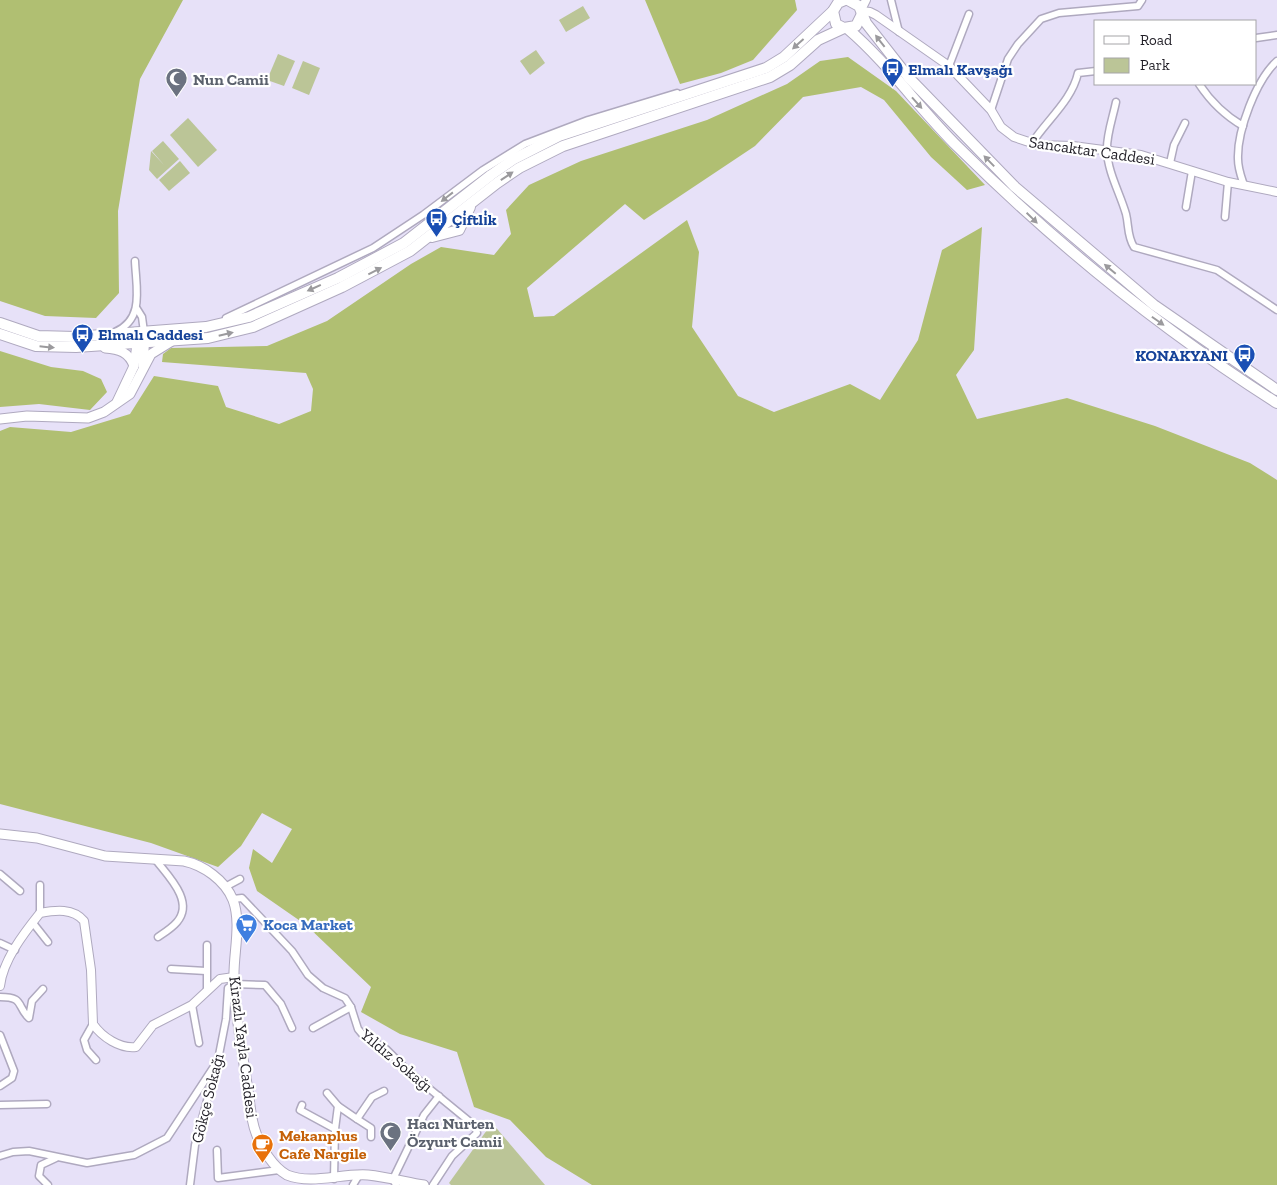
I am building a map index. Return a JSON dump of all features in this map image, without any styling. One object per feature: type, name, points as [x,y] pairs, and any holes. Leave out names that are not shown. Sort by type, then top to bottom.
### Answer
[{"type":"highway","points":[[0,334],[36,346],[52,348],[85,347],[206,328],[249,317],[374,260],[404,243],[491,175],[537,146],[559,136],[766,68],[784,57],[841,3],[856,2],[866,23],[908,78],[1014,187],[1154,305],[1277,390]]},
{"type":"highway","points":[[841,3],[834,20],[846,29],[958,147],[1052,237],[1140,308],[1277,403]]},
{"type":"highway","points":[[0,323],[22,332],[53,338],[108,335],[174,340],[208,338],[253,327],[379,269],[424,240],[497,183],[542,156],[563,146],[770,77],[790,65],[818,40],[859,23],[862,12]]},
{"type":"main road","points":[[0,419],[27,416],[88,418],[104,412],[130,394],[136,386],[142,339]]},
{"type":"main road","points":[[138,368],[151,354],[174,340]]},
{"type":"main road","points":[[85,347],[123,352],[129,355],[138,368]]},
{"type":"main road","name":"Kirazlı Yayla Caddesi","points":[[0,834],[37,838],[105,856],[194,863],[207,870],[225,887],[232,900],[236,949],[234,981],[254,1130],[259,1141],[279,1170]]},
{"type":"main road","points":[[279,1170],[287,1176],[306,1181],[359,1176],[424,1185]]},
{"type":"street","points":[[862,12],[866,0]]},
{"type":"street","points":[[891,0],[898,32]]},
{"type":"street","points":[[991,110],[1008,59],[1018,44],[1041,19],[1058,13],[1138,6],[1142,0]]},
{"type":"street","name":"Sancaktar Caddesi","points":[[862,12],[870,12],[949,66],[991,110],[1001,127],[1014,137],[1032,143],[1141,155],[1228,182],[1277,192]]},
{"type":"street","points":[[949,66],[969,14]]},
{"type":"street","points":[[1257,38],[1277,35]]},
{"type":"street","points":[[1244,185],[1239,170],[1238,157],[1244,126],[1261,80],[1277,61]]},
{"type":"street","points":[[1032,143],[1041,128],[1073,90],[1078,73],[1094,71]]},
{"type":"street","points":[[1200,85],[1210,100],[1226,116],[1244,126]]},
{"type":"street","points":[[1116,102],[1106,151],[1115,187],[1122,198],[1127,218],[1129,239],[1134,247],[1217,270],[1277,310]]},
{"type":"street","points":[[1170,163],[1174,145],[1185,123]]},
{"type":"street","points":[[1186,207],[1192,170]]},
{"type":"street","points":[[1225,216],[1228,182]]},
{"type":"street","points":[[135,261],[137,309],[142,317],[142,339]]},
{"type":"street","points":[[108,335],[128,325],[137,309]]},
{"type":"street","points":[[155,859],[178,889],[183,904],[182,914],[177,922],[158,937]]},
{"type":"street","points":[[0,874],[20,891]]},
{"type":"street","points":[[225,887],[240,879]]},
{"type":"street","points":[[0,986],[1,977],[15,950],[40,913],[40,885]]},
{"type":"street","points":[[232,900],[242,898],[292,951],[308,975],[323,988],[345,998],[351,1007],[313,1028]]},
{"type":"street","points":[[40,913],[56,910],[68,912],[80,916],[84,921],[90,970],[93,1024],[84,1040],[87,1050],[96,1060]]},
{"type":"street","points":[[33,923],[48,942]]},
{"type":"street","points":[[0,943],[15,950]]},
{"type":"street","points":[[207,945],[207,991]]},
{"type":"street","points":[[171,969],[206,971]]},
{"type":"street","points":[[93,1024],[106,1037],[124,1047],[136,1046],[153,1024],[192,1004],[220,979],[265,985],[281,1004],[292,1028]]},
{"type":"street","name":"Gökçe Sokağı","points":[[190,1185],[195,1144],[218,1060],[226,1019],[228,988],[234,981]]},
{"type":"street","points":[[0,997],[15,998],[21,1003],[26,1018],[29,1018],[32,1001],[43,989]]},
{"type":"street","points":[[192,1004],[199,1043]]},
{"type":"street","name":"Yıldız Sokağı","points":[[351,1007],[358,1029],[363,1035],[386,1049],[467,1118],[477,1130],[470,1141],[452,1156],[433,1185]]},
{"type":"street","points":[[0,1035],[14,1072],[12,1078],[0,1086]]},
{"type":"street","points":[[0,1156],[13,1152],[29,1151],[87,1163],[134,1155],[167,1138],[182,1119],[218,1060]]},
{"type":"street","points":[[357,1119],[372,1098],[384,1090]]},
{"type":"street","points":[[327,1093],[338,1106],[371,1128],[371,1137]]},
{"type":"street","points":[[394,1182],[424,1115],[439,1096]]},
{"type":"street","points":[[0,1105],[48,1104]]},
{"type":"street","points":[[302,1105],[300,1110],[335,1129]]},
{"type":"street","points":[[334,1179],[335,1129],[338,1106]]},
{"type":"street","points":[[217,1150],[218,1178],[279,1170]]},
{"type":"street","points":[[48,1185],[39,1176],[41,1165],[56,1158]]},
{"type":"street","points":[[353,1185],[359,1176]]},
{"type":"green space","points":[[0,0],[183,0],[140,79],[118,211],[119,293],[96,318],[45,316],[0,301]]},
{"type":"green space","points":[[645,0],[795,0],[797,10],[753,60],[721,73],[680,84]]},
{"type":"green space","points":[[583,6],[590,18],[566,32],[559,20]]},
{"type":"green space","points":[[536,50],[545,63],[530,75],[520,61]]},
{"type":"green space","points":[[278,54],[295,61],[284,86],[267,80]]},
{"type":"green space","points":[[848,57],[896,91],[985,185],[967,190],[931,157],[884,100],[861,87],[803,97],[755,146],[644,220],[625,204],[527,288],[534,317],[554,316],[687,220],[699,252],[692,327],[738,396],[774,412],[850,384],[880,400],[918,340],[942,250],[982,227],[974,350],[956,375],[977,419],[1067,398],[1155,426],[1250,463],[1277,480],[1277,1185],[592,1185],[546,1157],[510,1120],[474,1107],[457,1052],[400,1034],[361,1012],[371,987],[306,925],[257,891],[249,868],[253,849],[272,863],[292,829],[262,813],[241,846],[218,867],[151,843],[0,804],[0,431],[10,427],[71,432],[130,414],[154,376],[218,386],[226,407],[279,424],[311,411],[313,389],[306,373],[162,362],[163,354],[171,348],[267,346],[327,321],[411,264],[441,247],[494,255],[511,234],[506,210],[529,185],[581,161],[707,120],[787,84],[820,61]]},
{"type":"green space","points":[[303,61],[320,68],[309,95],[292,88]]},
{"type":"green space","points":[[188,118],[217,150],[198,167],[170,135]]},
{"type":"green space","points":[[163,141],[179,159],[157,179],[149,170],[151,151],[164,165],[152,151]]},
{"type":"green space","points":[[180,161],[190,173],[169,191],[159,180]]},
{"type":"green space","points":[[0,351],[51,367],[83,371],[101,379],[107,392],[90,410],[39,404],[0,407]]},
{"type":"green space","points":[[492,1123],[545,1185],[451,1185],[449,1183]]},
{"type":"place","name":"Elmalı Kavşağı","points":[[892,88]]},
{"type":"place","name":"Nun Camii","points":[[177,98]]},
{"type":"place","name":"Çi̇ftli̇k","points":[[436,238]]},
{"type":"place","name":"Elmalı Caddesi","points":[[82,353]]},
{"type":"place","name":"KONAKYANI","points":[[1244,374]]},
{"type":"place","name":"Koca Market","points":[[247,943]]},
{"type":"place","name":"Hacı Nurten Özyurt Camii","points":[[391,1151]]},
{"type":"place","name":"Mekanplus Cafe Nargile","points":[[263,1163]]}]
